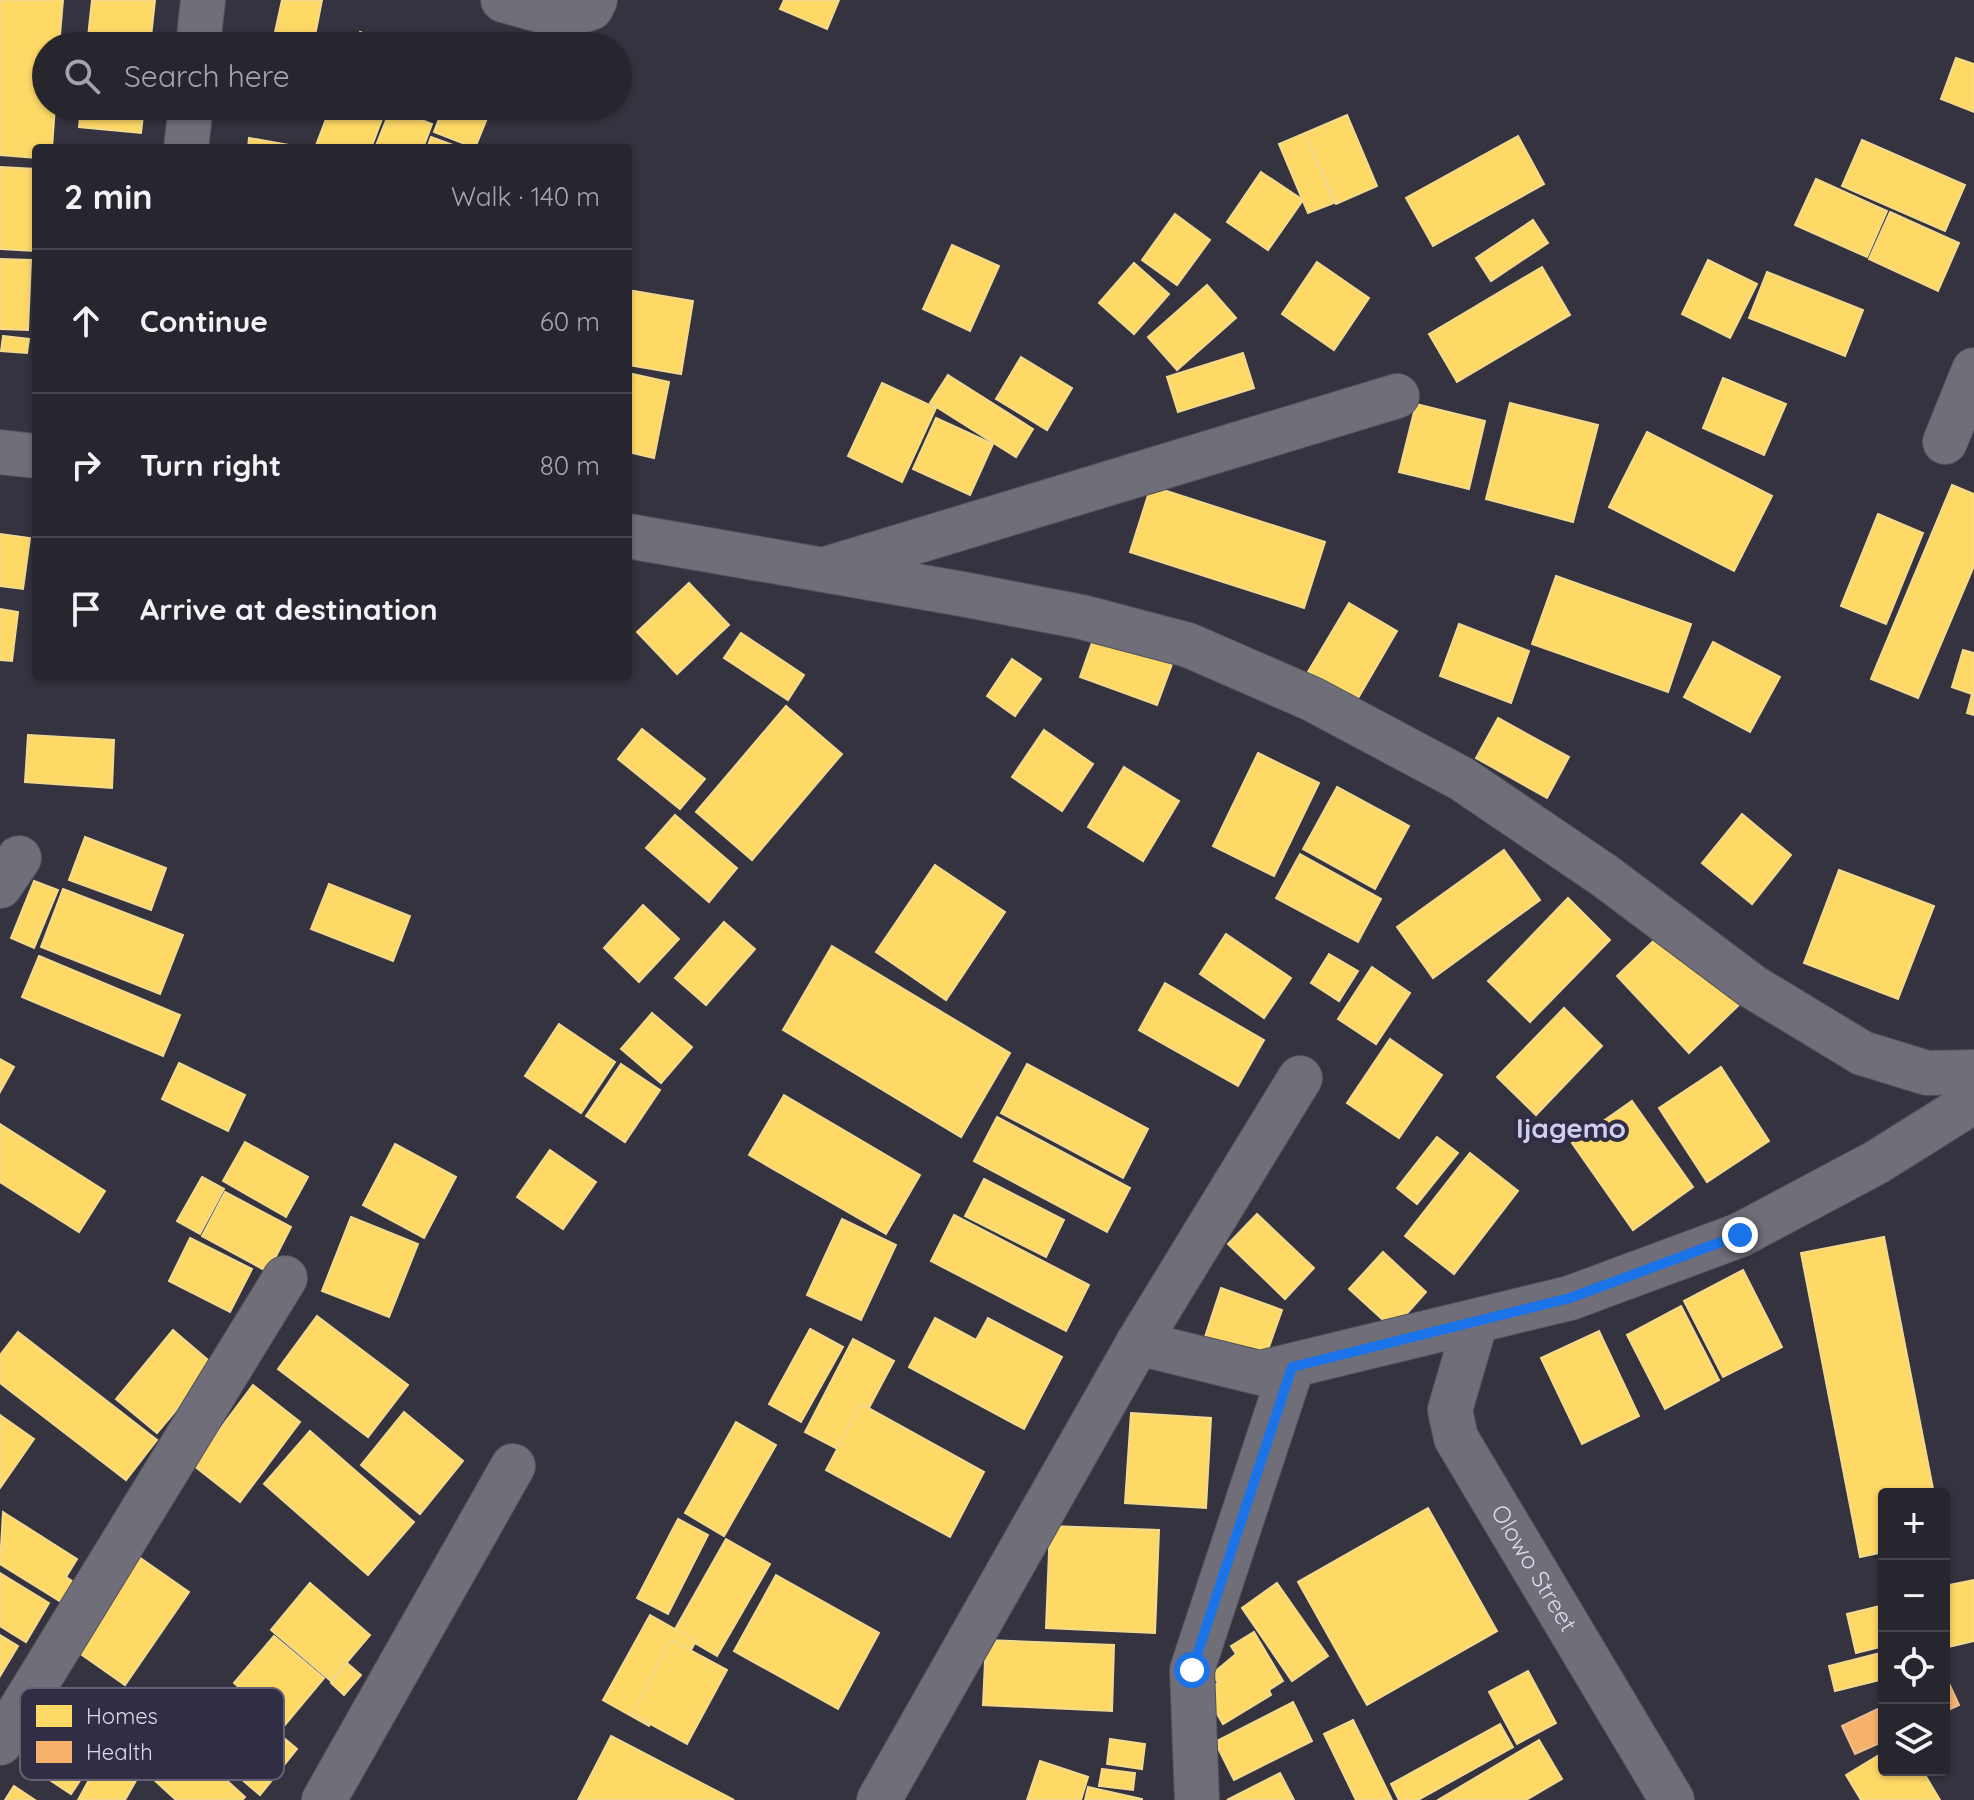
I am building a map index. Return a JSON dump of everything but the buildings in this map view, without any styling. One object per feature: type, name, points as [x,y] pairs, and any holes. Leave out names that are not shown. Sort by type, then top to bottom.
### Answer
[{"type":"street","points":[[200,32],[203,0]]},
{"type":"street","points":[[503,0],[564,17],[591,8],[595,0]]},
{"type":"street","points":[[186,144],[189,120]]},
{"type":"street","points":[[1945,442],[1974,370]]},
{"type":"street","points":[[819,571],[1397,396]]},
{"type":"street","points":[[0,452],[32,456]]},
{"type":"street","points":[[632,537],[1082,617],[1188,645],[1312,699],[1462,779],[1605,876],[1753,987],[1862,1053],[1927,1073],[1974,1072]]},
{"type":"street","points":[[879,1800],[1138,1343],[1300,1078]]},
{"type":"street","points":[[1138,1343],[1260,1373],[1475,1324],[1570,1298],[1740,1235],[1877,1162],[1974,1101]]},
{"type":"street","points":[[34,1688],[285,1278]]},
{"type":"street","name":"Olowo Street","points":[[1475,1324],[1450,1410],[1456,1438],[1672,1800]]},
{"type":"street","points":[[1197,1800],[1192,1670],[1292,1367]]},
{"type":"street","points":[[324,1800],[513,1466]]},
{"type":"street","points":[[0,1743],[20,1710]]},
{"type":"district","name":"Ijagemo","points":[[1571,1128]]},
{"type":"route","points":[[1192,1670],[1292,1367],[1570,1298],[1740,1235]]}]
